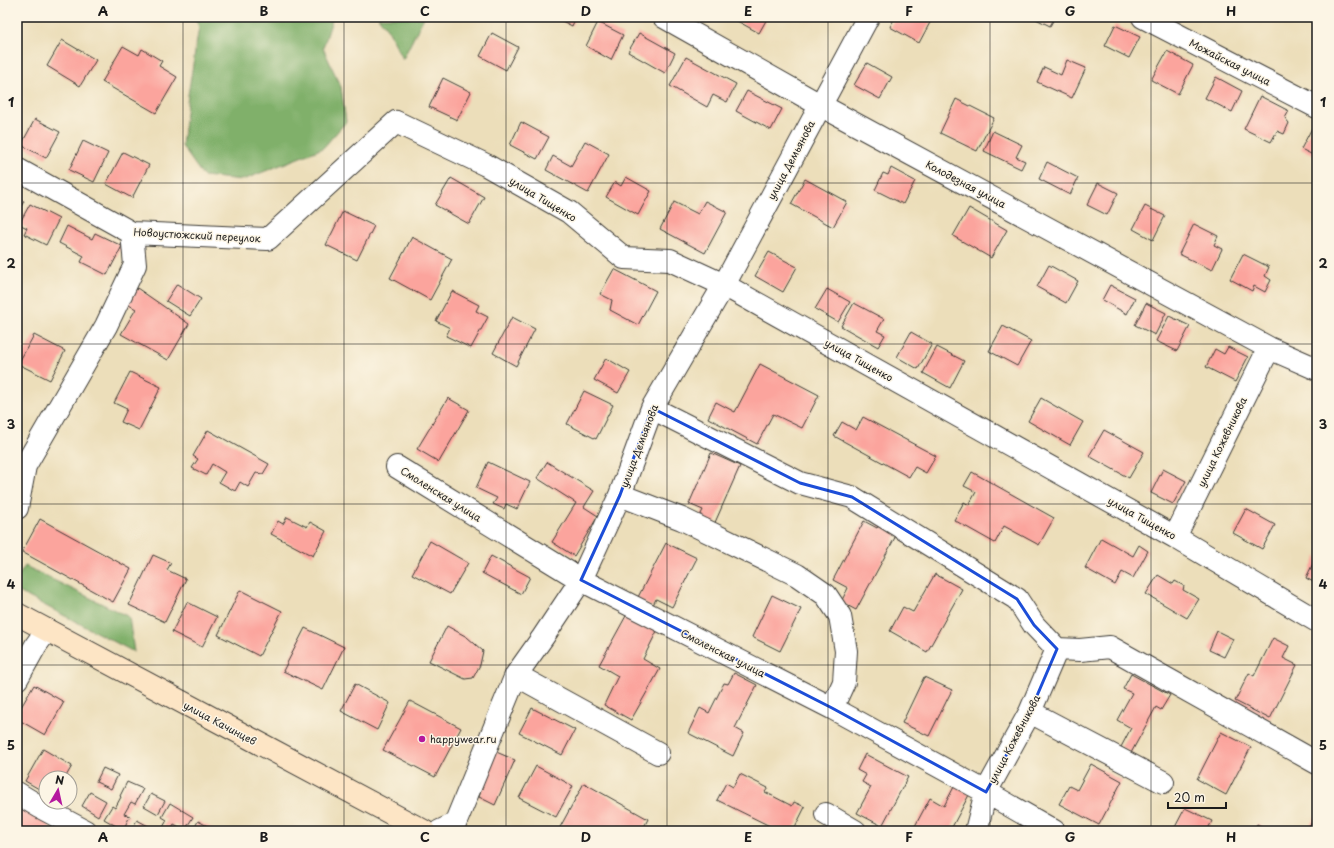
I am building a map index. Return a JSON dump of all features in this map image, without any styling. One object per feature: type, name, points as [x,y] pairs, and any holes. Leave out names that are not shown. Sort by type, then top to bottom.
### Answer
[{"type":"main road","name":"улица Качинцев","points":[[17,614],[424,831]]},
{"type":"street","name":"Колодезная улица","points":[[664,17],[820,105],[1269,348],[1317,368]]},
{"type":"street","name":"улица Демьянова","points":[[440,831],[454,824],[516,675],[580,580],[620,495],[652,408],[724,285],[868,17]]},
{"type":"street","name":"Можайская улица","points":[[1143,17],[1317,107]]},
{"type":"street","name":"улица Тищенко","points":[[396,122],[486,166],[569,212],[624,258],[670,260],[724,285],[1175,537],[1317,621]]},
{"type":"street","name":"Новоустюжский переулок","points":[[17,169],[132,233],[268,239],[396,122]]},
{"type":"street","points":[[17,508],[25,466],[106,326],[135,265],[132,233]]},
{"type":"street","name":"улица Кожевникова","points":[[1175,537],[1269,348]]},
{"type":"street","points":[[652,408],[800,483],[852,497],[1017,599],[1034,625],[1057,649],[1080,650],[1110,646],[1317,763]]},
{"type":"street","name":"Смоленская улица","points":[[397,467],[580,580],[832,708],[1054,831]]},
{"type":"street","points":[[620,495],[682,519],[797,575],[826,595],[840,616],[846,651],[844,682],[832,708]]},
{"type":"street","points":[[17,679],[36,645],[47,630]]},
{"type":"street","name":"улица Кожевникова","points":[[976,831],[986,792],[1030,712],[1057,649]]},
{"type":"street","points":[[516,675],[658,753]]},
{"type":"street","points":[[1030,712],[1162,782]]},
{"type":"street","points":[[17,793],[85,831]]},
{"type":"street","points":[[826,814],[855,831]]},
{"type":"highlighted area","points":[[652,408],[800,483],[852,497],[1017,599],[1034,625],[1057,649],[1030,712],[986,792],[832,708],[581,580],[620,495]]},
{"type":"green space","points":[[195,17],[333,17],[323,48],[341,87],[346,122],[323,148],[243,180],[203,176],[182,146],[188,95],[199,27]]},
{"type":"green space","points":[[378,17],[424,17],[403,59],[388,30]]},
{"type":"green space","points":[[25,566],[129,617],[134,652],[17,591],[17,578]]},
{"type":"building","points":[[554,17],[576,17],[572,26]]},
{"type":"building","points":[[730,17],[768,17],[759,33]]},
{"type":"building","points":[[895,17],[933,17],[919,43],[890,27]]},
{"type":"building","points":[[1032,17],[1055,17],[1050,26]]},
{"type":"building","points":[[598,22],[623,35],[611,60],[586,46]]},
{"type":"building","points":[[1115,25],[1140,37],[1129,58],[1105,46]]},
{"type":"building","points":[[492,33],[518,47],[506,70],[480,56]]},
{"type":"building","points":[[639,33],[675,53],[665,73],[628,52]]},
{"type":"building","points":[[62,40],[96,60],[80,86],[47,66]]},
{"type":"building","points":[[123,46],[139,55],[142,49],[162,61],[159,66],[177,77],[156,113],[102,82]]},
{"type":"building","points":[[1167,51],[1193,65],[1178,94],[1151,80]]},
{"type":"building","points":[[686,57],[736,84],[727,102],[713,95],[707,107],[670,86]]},
{"type":"building","points":[[1067,60],[1086,68],[1072,98],[1037,82],[1044,67],[1061,75]]},
{"type":"building","points":[[867,63],[892,77],[880,99],[854,85]]},
{"type":"building","points":[[1216,77],[1242,91],[1232,112],[1205,98]]},
{"type":"building","points":[[443,78],[471,92],[457,120],[429,107]]},
{"type":"building","points":[[747,91],[782,109],[771,130],[736,111]]},
{"type":"building","points":[[1260,96],[1289,111],[1285,118],[1289,123],[1284,134],[1277,131],[1271,142],[1244,129]]},
{"type":"building","points":[[956,99],[994,118],[977,151],[940,133]]},
{"type":"building","points":[[35,119],[60,132],[46,158],[21,145]]},
{"type":"building","points":[[521,122],[549,137],[537,159],[510,145]]},
{"type":"building","points":[[1312,128],[1317,131],[1317,157],[1301,149]]},
{"type":"building","points":[[993,131],[1022,145],[1016,157],[1025,161],[1021,169],[984,151]]},
{"type":"building","points":[[83,141],[108,153],[94,182],[69,170]]},
{"type":"building","points":[[585,141],[609,154],[588,193],[546,170],[553,156],[571,166]]},
{"type":"building","points":[[123,152],[149,165],[132,198],[106,184]]},
{"type":"building","points":[[1047,162],[1078,178],[1070,195],[1039,179]]},
{"type":"building","points":[[891,168],[915,181],[903,204],[875,190],[883,173],[888,175]]},
{"type":"building","points":[[626,177],[651,191],[638,215],[606,197],[615,182],[621,186]]},
{"type":"building","points":[[451,178],[484,197],[469,224],[435,205]]},
{"type":"building","points":[[805,179],[847,202],[833,227],[791,204]]},
{"type":"building","points":[[1098,183],[1118,193],[1107,215],[1087,205]]},
{"type":"building","points":[[17,198],[24,201],[17,214]]},
{"type":"building","points":[[705,201],[727,212],[705,253],[660,229],[674,202],[698,214]]},
{"type":"building","points":[[30,204],[59,219],[46,245],[24,234],[27,228],[19,224]]},
{"type":"building","points":[[1145,206],[1165,216],[1153,240],[1133,229]]},
{"type":"building","points":[[969,208],[1007,230],[991,258],[953,236]]},
{"type":"building","points":[[343,211],[374,226],[357,260],[326,245]]},
{"type":"building","points":[[1194,224],[1218,236],[1214,245],[1222,249],[1212,270],[1179,254]]},
{"type":"building","points":[[67,226],[92,239],[95,233],[122,246],[107,275],[81,262],[84,256],[59,243]]},
{"type":"building","points":[[412,237],[452,259],[430,300],[390,278]]},
{"type":"building","points":[[769,252],[797,267],[783,292],[755,276]]},
{"type":"building","points":[[1243,254],[1269,267],[1265,276],[1271,280],[1265,292],[1254,286],[1252,291],[1230,279]]},
{"type":"building","points":[[1049,265],[1078,281],[1066,303],[1037,287]]},
{"type":"building","points":[[614,269],[656,291],[638,325],[610,310],[612,300],[600,294]]},
{"type":"building","points":[[177,284],[201,299],[190,316],[166,301]]},
{"type":"building","points":[[1110,285],[1135,298],[1127,314],[1102,300]]},
{"type":"building","points":[[137,288],[189,324],[168,360],[121,334],[136,309],[127,304]]},
{"type":"building","points":[[827,289],[850,302],[838,322],[815,309]]},
{"type":"building","points":[[452,291],[479,305],[476,311],[488,317],[471,348],[446,336],[450,328],[436,321]]},
{"type":"building","points":[[854,303],[884,319],[877,331],[885,335],[878,347],[841,326]]},
{"type":"building","points":[[1146,303],[1166,313],[1155,335],[1135,325]]},
{"type":"building","points":[[1169,316],[1190,326],[1177,351],[1156,341]]},
{"type":"building","points":[[512,317],[535,329],[516,366],[493,353]]},
{"type":"building","points":[[1003,326],[1031,341],[1017,366],[989,351]]},
{"type":"building","points":[[911,332],[932,344],[918,369],[897,357]]},
{"type":"building","points":[[34,335],[65,351],[50,380],[18,364]]},
{"type":"building","points":[[937,347],[964,361],[950,388],[923,373]]},
{"type":"building","points":[[1228,347],[1248,357],[1235,382],[1206,367],[1215,349],[1224,354]]},
{"type":"building","points":[[606,358],[630,372],[618,393],[594,380]]},
{"type":"building","points":[[760,364],[819,395],[802,428],[773,414],[757,444],[708,418],[716,402],[735,412]]},
{"type":"building","points":[[130,372],[161,387],[139,430],[121,422],[127,409],[114,403]]},
{"type":"building","points":[[584,391],[613,405],[596,439],[567,424]]},
{"type":"building","points":[[448,398],[469,410],[439,462],[417,449]]},
{"type":"building","points":[[1041,398],[1083,422],[1070,445],[1028,421]]},
{"type":"building","points":[[863,417],[936,456],[926,473],[915,467],[909,477],[834,436],[842,422],[856,430]]},
{"type":"building","points":[[208,430],[269,464],[263,474],[256,473],[248,487],[240,482],[235,491],[219,482],[225,472],[212,464],[206,475],[192,468],[198,459],[193,456]]},
{"type":"building","points":[[1104,430],[1144,452],[1129,478],[1089,456]]},
{"type":"building","points":[[711,453],[740,466],[713,527],[698,520],[703,510],[689,504]]},
{"type":"building","points":[[488,462],[530,482],[517,509],[506,504],[504,509],[493,504],[497,498],[476,488]]},
{"type":"building","points":[[547,462],[594,491],[584,507],[598,516],[574,556],[552,542],[576,503],[537,478]]},
{"type":"building","points":[[1163,469],[1186,481],[1173,504],[1151,493]]},
{"type":"building","points":[[972,472],[1054,518],[1039,545],[1004,526],[995,543],[954,520],[964,502],[969,505],[976,492],[964,486]]},
{"type":"building","points":[[1246,509],[1275,525],[1262,549],[1233,533]]},
{"type":"building","points":[[287,517],[307,527],[310,522],[326,531],[313,556],[271,534],[278,521],[283,524]]},
{"type":"building","points":[[40,519],[131,569],[113,602],[22,552]]},
{"type":"building","points":[[864,521],[877,528],[881,521],[899,530],[856,610],[841,602],[848,588],[833,580]]},
{"type":"building","points":[[1101,538],[1133,556],[1139,545],[1148,551],[1133,578],[1122,572],[1115,585],[1085,568]]},
{"type":"building","points":[[430,541],[468,563],[450,594],[412,574]]},
{"type":"building","points":[[666,543],[697,558],[672,607],[656,599],[652,607],[637,599]]},
{"type":"building","points":[[153,555],[171,563],[167,570],[186,579],[165,622],[129,605]]},
{"type":"building","points":[[1317,555],[1317,584],[1306,578]]},
{"type":"building","points":[[491,556],[530,577],[521,594],[482,573]]},
{"type":"building","points":[[935,574],[962,589],[927,652],[890,631],[903,607],[913,612]]},
{"type":"building","points":[[1158,575],[1173,584],[1175,581],[1184,586],[1183,590],[1199,599],[1187,618],[1146,594]]},
{"type":"building","points":[[240,590],[282,611],[259,656],[218,635]]},
{"type":"building","points":[[772,595],[801,609],[780,651],[752,637]]},
{"type":"building","points":[[187,602],[217,617],[202,647],[172,632]]},
{"type":"building","points":[[627,614],[658,629],[643,659],[660,669],[631,720],[604,705],[618,676],[599,665]]},
{"type":"building","points":[[447,626],[467,637],[483,651],[480,665],[473,678],[465,679],[429,661]]},
{"type":"building","points":[[305,628],[344,647],[323,690],[283,671]]},
{"type":"building","points":[[1217,631],[1233,639],[1224,657],[1209,650]]},
{"type":"building","points":[[1273,638],[1289,646],[1283,658],[1297,665],[1270,719],[1235,701],[1249,673],[1254,676]]},
{"type":"building","points":[[734,673],[757,685],[735,728],[744,733],[733,756],[688,733],[700,708],[709,713],[724,683],[728,684]]},
{"type":"building","points":[[1131,674],[1170,695],[1161,710],[1156,707],[1131,753],[1121,747],[1131,728],[1117,720],[1132,693],[1123,689]]},
{"type":"building","points":[[924,677],[952,690],[929,736],[902,723]]},
{"type":"building","points":[[355,684],[390,703],[377,730],[341,711]]},
{"type":"building","points":[[34,685],[64,702],[45,735],[17,719],[17,714]]},
{"type":"building","name":"happywear.ru","points":[[410,701],[461,728],[435,777],[383,750]]},
{"type":"building","points":[[532,708],[575,730],[562,755],[519,733]]},
{"type":"building","points":[[1221,732],[1251,747],[1226,795],[1197,779]]},
{"type":"building","points":[[43,749],[72,766],[70,770],[38,770],[38,788],[25,781]]},
{"type":"building","points":[[494,751],[515,760],[495,805],[479,797]]},
{"type":"building","points":[[865,754],[908,777],[882,826],[857,813],[871,787],[862,782],[866,775],[857,770]]},
{"type":"building","points":[[1091,764],[1122,781],[1099,825],[1059,804],[1069,786],[1077,790]]},
{"type":"building","points":[[536,766],[573,786],[556,817],[519,798]]},
{"type":"building","points":[[103,768],[118,775],[111,789],[96,782]]},
{"type":"building","points":[[740,774],[768,788],[765,792],[792,806],[794,802],[805,807],[793,831],[780,831],[717,800],[726,783],[733,787]]},
{"type":"building","points":[[127,782],[143,789],[135,804],[131,802],[124,814],[130,816],[123,830],[104,819],[112,806],[115,808]]},
{"type":"building","points":[[584,783],[648,819],[642,831],[558,831]]},
{"type":"building","points":[[955,785],[970,793],[950,831],[924,831],[915,826],[930,798],[944,806]]},
{"type":"building","points":[[90,792],[106,801],[98,816],[82,806]]},
{"type":"building","points":[[151,794],[165,801],[158,814],[144,806]]},
{"type":"building","points":[[17,803],[53,821],[48,831],[17,831]]},
{"type":"building","points":[[170,803],[193,817],[185,830],[174,824],[170,831],[161,831],[167,820],[162,817]]},
{"type":"building","points":[[1185,808],[1212,821],[1207,831],[1173,831]]},
{"type":"building","points":[[1317,813],[1317,831],[1307,831]]},
{"type":"building","points":[[137,820],[150,827],[148,831],[131,831]]},
{"type":"building","points":[[198,821],[213,829],[212,831],[193,831]]},
{"type":"building","points":[[1257,824],[1270,831],[1254,831]]},
{"type":"place","name":"happywear.ru","points":[[422,739]]}]
